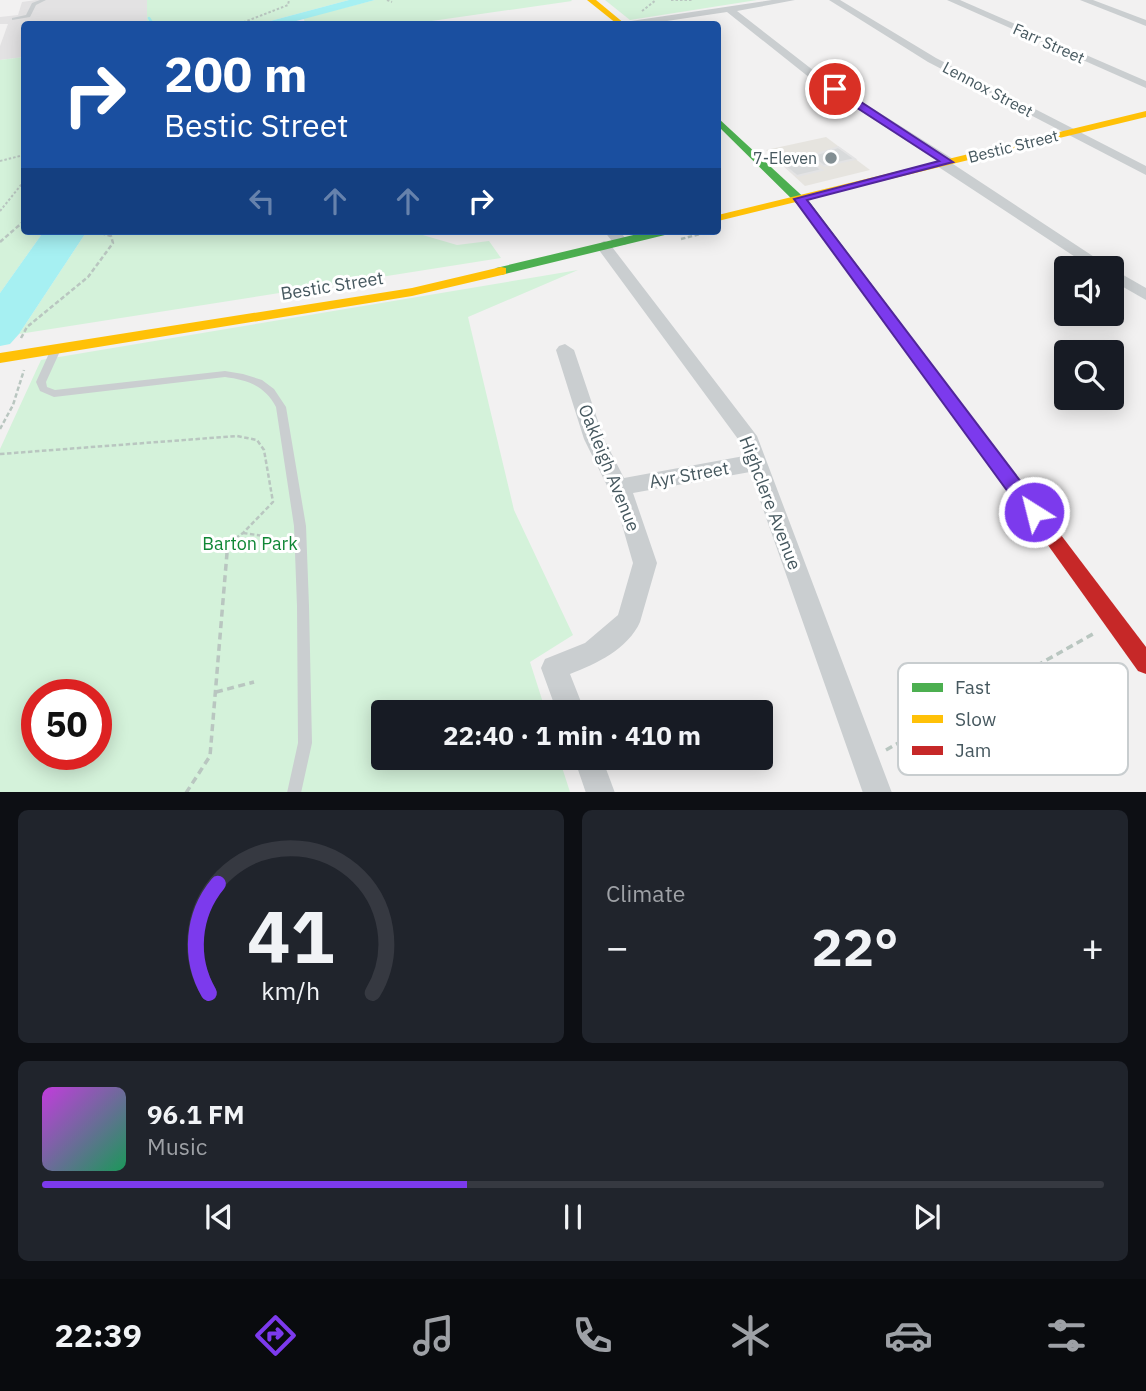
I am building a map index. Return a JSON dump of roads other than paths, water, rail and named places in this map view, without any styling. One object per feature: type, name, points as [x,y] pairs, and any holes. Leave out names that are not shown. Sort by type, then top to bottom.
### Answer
[{"type":"main road","points":[[591,0],[617,21]]},
{"type":"main road","name":"Bestic Street","points":[[721,217],[1146,114]]},
{"type":"main road","points":[[721,124],[799,199],[1146,664]]},
{"type":"main road","name":"Bestic Street","points":[[0,358],[412,292],[612,240],[641,235]]},
{"type":"street","points":[[651,21],[790,0]]},
{"type":"street","name":"Lennox Street","points":[[834,0],[932,60],[1146,171]]},
{"type":"street","name":"Farr Street","points":[[952,0],[1146,85]]},
{"type":"street","points":[[1085,0],[1146,23]]},
{"type":"street","points":[[729,9],[814,76],[1085,256]]},
{"type":"street","name":"Highclere Avenue","points":[[612,240],[747,436],[878,792]]},
{"type":"street","points":[[1124,281],[1146,295]]},
{"type":"street","name":"Oakleigh Avenue","points":[[565,350],[594,439],[620,487],[645,563],[628,622],[594,652],[554,668],[566,700]]},
{"type":"street","name":"Ayr Street","points":[[620,487],[758,462]]},
{"type":"street","points":[[592,770],[601,792]]},
{"type":"lane","points":[[14,19],[28,16],[34,4],[44,0]]},
{"type":"lane","points":[[56,349],[41,382],[43,389],[54,394],[225,374],[249,377],[269,388],[276,397],[281,407],[295,491],[303,593],[305,743],[294,792]]},
{"type":"water","points":[[349,0],[375,0],[296,21],[270,21]]},
{"type":"water","points":[[41,235],[84,235],[19,334],[10,344],[0,346],[0,293]]},
{"type":"place","name":"7-Eleven","points":[[831,158]]},
{"type":"park label","name":"Barton Park","points":[[250,544]]}]
